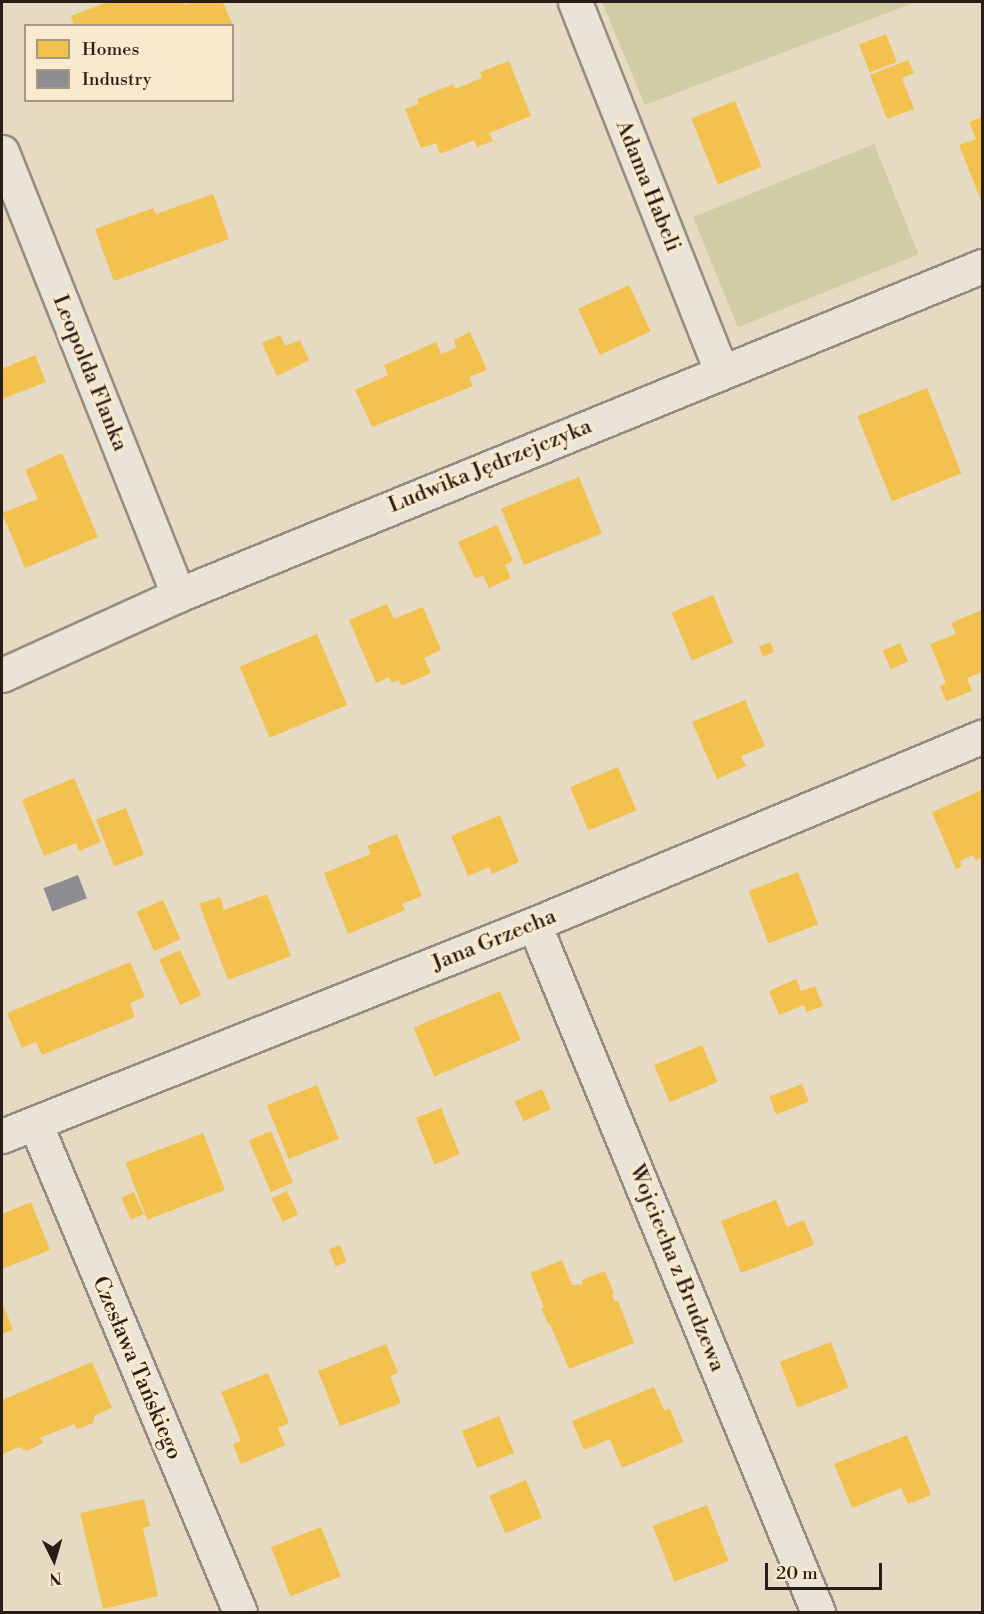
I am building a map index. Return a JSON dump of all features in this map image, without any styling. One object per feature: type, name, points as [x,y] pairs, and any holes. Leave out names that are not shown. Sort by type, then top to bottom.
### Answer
[{"type":"street","name":"Adama Habeli","points":[[574,2],[722,371]]},
{"type":"street","name":"Leopolda Flanka","points":[[2,152],[178,595]]},
{"type":"street","name":"Ludwika Jędrzejczyka","points":[[2,675],[178,595],[982,266]]},
{"type":"street","name":"Jana Grzecha","points":[[2,1136],[534,924],[982,737]]},
{"type":"street","name":"Wojciecha z Brudzewa","points":[[534,924],[818,1612]]},
{"type":"street","name":"Czesława Tańskiego","points":[[35,1123],[240,1612]]},
{"type":"shaded area","points":[[602,2],[916,2],[645,105]]},
{"type":"shaded area","points":[[874,144],[919,254],[738,327],[693,217]]},
{"type":"building: Homes","points":[[107,2],[184,2],[185,5],[193,2],[223,2],[232,24],[73,24],[71,16]]},
{"type":"building: Homes","points":[[886,34],[897,62],[870,72],[859,44]]},
{"type":"building: Homes","points":[[908,60],[914,73],[902,78],[914,109],[887,119],[870,75]]},
{"type":"building: Homes","points":[[509,61],[531,116],[489,133],[493,141],[477,147],[474,140],[440,154],[436,143],[421,148],[405,109],[419,104],[417,99],[453,84],[455,89],[482,78],[480,72]]},
{"type":"building: Homes","points":[[735,101],[762,167],[718,184],[691,119]]},
{"type":"building: Homes","points":[[982,117],[982,203],[959,145],[976,139],[969,122]]},
{"type":"building: Homes","points":[[213,194],[229,239],[114,281],[95,229],[153,208],[156,214]]},
{"type":"building: Homes","points":[[629,285],[651,331],[600,355],[578,309]]},
{"type":"building: Homes","points":[[470,332],[487,370],[469,377],[473,386],[372,427],[355,390],[388,375],[384,365],[436,342],[441,354],[456,348],[454,340]]},
{"type":"building: Homes","points":[[280,335],[285,346],[300,340],[309,360],[277,376],[262,343]]},
{"type":"building: Homes","points":[[35,355],[46,382],[2,399],[2,369]]},
{"type":"building: Homes","points":[[927,388],[961,473],[892,501],[857,416]]},
{"type":"building: Homes","points":[[62,453],[98,537],[25,568],[2,513],[38,499],[25,470]]},
{"type":"building: Homes","points":[[579,477],[602,534],[524,565],[501,508]]},
{"type":"building: Homes","points":[[497,525],[513,561],[505,565],[511,578],[489,588],[483,576],[475,578],[458,542]]},
{"type":"building: Homes","points":[[713,595],[733,643],[692,660],[672,613]]},
{"type":"building: Homes","points":[[387,604],[394,619],[423,607],[441,650],[424,658],[431,673],[401,686],[399,680],[392,683],[389,677],[376,683],[349,620]]},
{"type":"building: Homes","points":[[982,610],[982,672],[967,678],[972,691],[946,701],[940,686],[946,683],[930,644],[956,634],[951,623]]},
{"type":"building: Homes","points":[[317,634],[347,705],[270,738],[240,667]]},
{"type":"building: Homes","points":[[770,642],[774,652],[763,657],[759,646]]},
{"type":"building: Homes","points":[[900,643],[908,661],[891,669],[883,651]]},
{"type":"building: Homes","points":[[745,700],[765,746],[741,756],[746,766],[717,779],[692,722]]},
{"type":"building: Homes","points":[[618,767],[636,810],[588,831],[570,787]]},
{"type":"building: Homes","points":[[74,778],[101,842],[79,851],[76,843],[44,856],[22,800]]},
{"type":"building: Homes","points":[[982,790],[982,857],[976,861],[973,855],[960,861],[962,866],[956,869],[932,812]]},
{"type":"building: Homes","points":[[126,808],[144,855],[114,866],[96,819]]},
{"type":"building: Homes","points":[[500,815],[519,862],[492,874],[489,867],[468,876],[451,836]]},
{"type":"building: Homes","points":[[397,834],[422,896],[402,904],[405,910],[348,934],[324,873],[371,854],[367,846]]},
{"type":"building: Homes","points":[[798,872],[818,924],[769,943],[749,891]]},
{"type":"building: Homes","points":[[267,894],[291,956],[228,980],[199,904],[220,897],[224,910]]},
{"type":"building: Homes","points":[[163,900],[180,939],[154,951],[137,912]]},
{"type":"building: Homes","points":[[180,950],[201,995],[180,1005],[159,960]]},
{"type":"building: Homes","points":[[130,962],[145,997],[130,1003],[135,1017],[42,1055],[36,1042],[22,1048],[7,1013]]},
{"type":"building: Homes","points":[[796,979],[801,991],[815,986],[823,1006],[807,1012],[804,1005],[779,1015],[769,991]]},
{"type":"building: Homes","points":[[500,991],[521,1040],[434,1077],[413,1028]]},
{"type":"building: Homes","points":[[702,1045],[718,1082],[670,1102],[654,1065]]},
{"type":"building: Homes","points":[[802,1084],[809,1102],[776,1114],[769,1097]]},
{"type":"building: Homes","points":[[317,1085],[339,1139],[289,1159],[267,1105]]},
{"type":"building: Homes","points":[[542,1089],[551,1109],[524,1121],[515,1101]]},
{"type":"building: Homes","points":[[441,1108],[460,1154],[435,1164],[416,1118]]},
{"type":"building: Homes","points":[[271,1131],[293,1183],[271,1192],[249,1140]]},
{"type":"building: Homes","points":[[203,1133],[225,1190],[147,1220],[126,1163]]},
{"type":"building: Homes","points":[[287,1191],[298,1215],[283,1222],[272,1198]]},
{"type":"building: Homes","points":[[134,1192],[144,1214],[131,1220],[121,1198]]},
{"type":"building: Homes","points":[[776,1200],[787,1227],[804,1220],[814,1245],[741,1273],[721,1221]]},
{"type":"building: Homes","points":[[31,1202],[50,1250],[2,1269],[2,1214]]},
{"type":"building: Homes","points":[[340,1245],[347,1262],[336,1266],[329,1249]]},
{"type":"building: Homes","points":[[562,1260],[572,1285],[583,1284],[582,1280],[605,1271],[614,1294],[612,1295],[615,1302],[618,1301],[634,1343],[569,1369],[541,1308],[544,1307],[530,1273]]},
{"type":"building: Homes","points":[[2,1302],[13,1330],[2,1334]]},
{"type":"building: Homes","points":[[831,1342],[849,1388],[797,1407],[780,1362]]},
{"type":"building: Homes","points":[[386,1344],[398,1373],[390,1376],[401,1403],[340,1426],[318,1371]]},
{"type":"building: Homes","points":[[92,1362],[112,1408],[95,1415],[93,1423],[77,1429],[74,1424],[40,1438],[43,1443],[27,1451],[19,1447],[3,1454],[2,1400]]},
{"type":"building: Homes","points":[[268,1373],[289,1423],[278,1428],[285,1445],[241,1464],[233,1444],[241,1441],[221,1392]]},
{"type":"building: Homes","points":[[654,1387],[664,1410],[670,1409],[683,1442],[622,1468],[610,1439],[584,1450],[572,1421]]},
{"type":"building: Homes","points":[[499,1416],[514,1453],[477,1468],[462,1431]]},
{"type":"building: Homes","points":[[907,1435],[931,1495],[908,1504],[901,1488],[852,1508],[834,1464]]},
{"type":"building: Homes","points":[[526,1480],[542,1518],[505,1533],[489,1496]]},
{"type":"building: Homes","points":[[144,1499],[150,1526],[143,1528],[158,1596],[103,1609],[80,1513]]},
{"type":"building: Homes","points":[[707,1505],[729,1561],[674,1582],[653,1526]]},
{"type":"building: Homes","points":[[321,1527],[341,1576],[291,1596],[271,1547]]},
{"type":"building: Industry","points":[[78,875],[87,898],[52,912],[43,888]]}]
